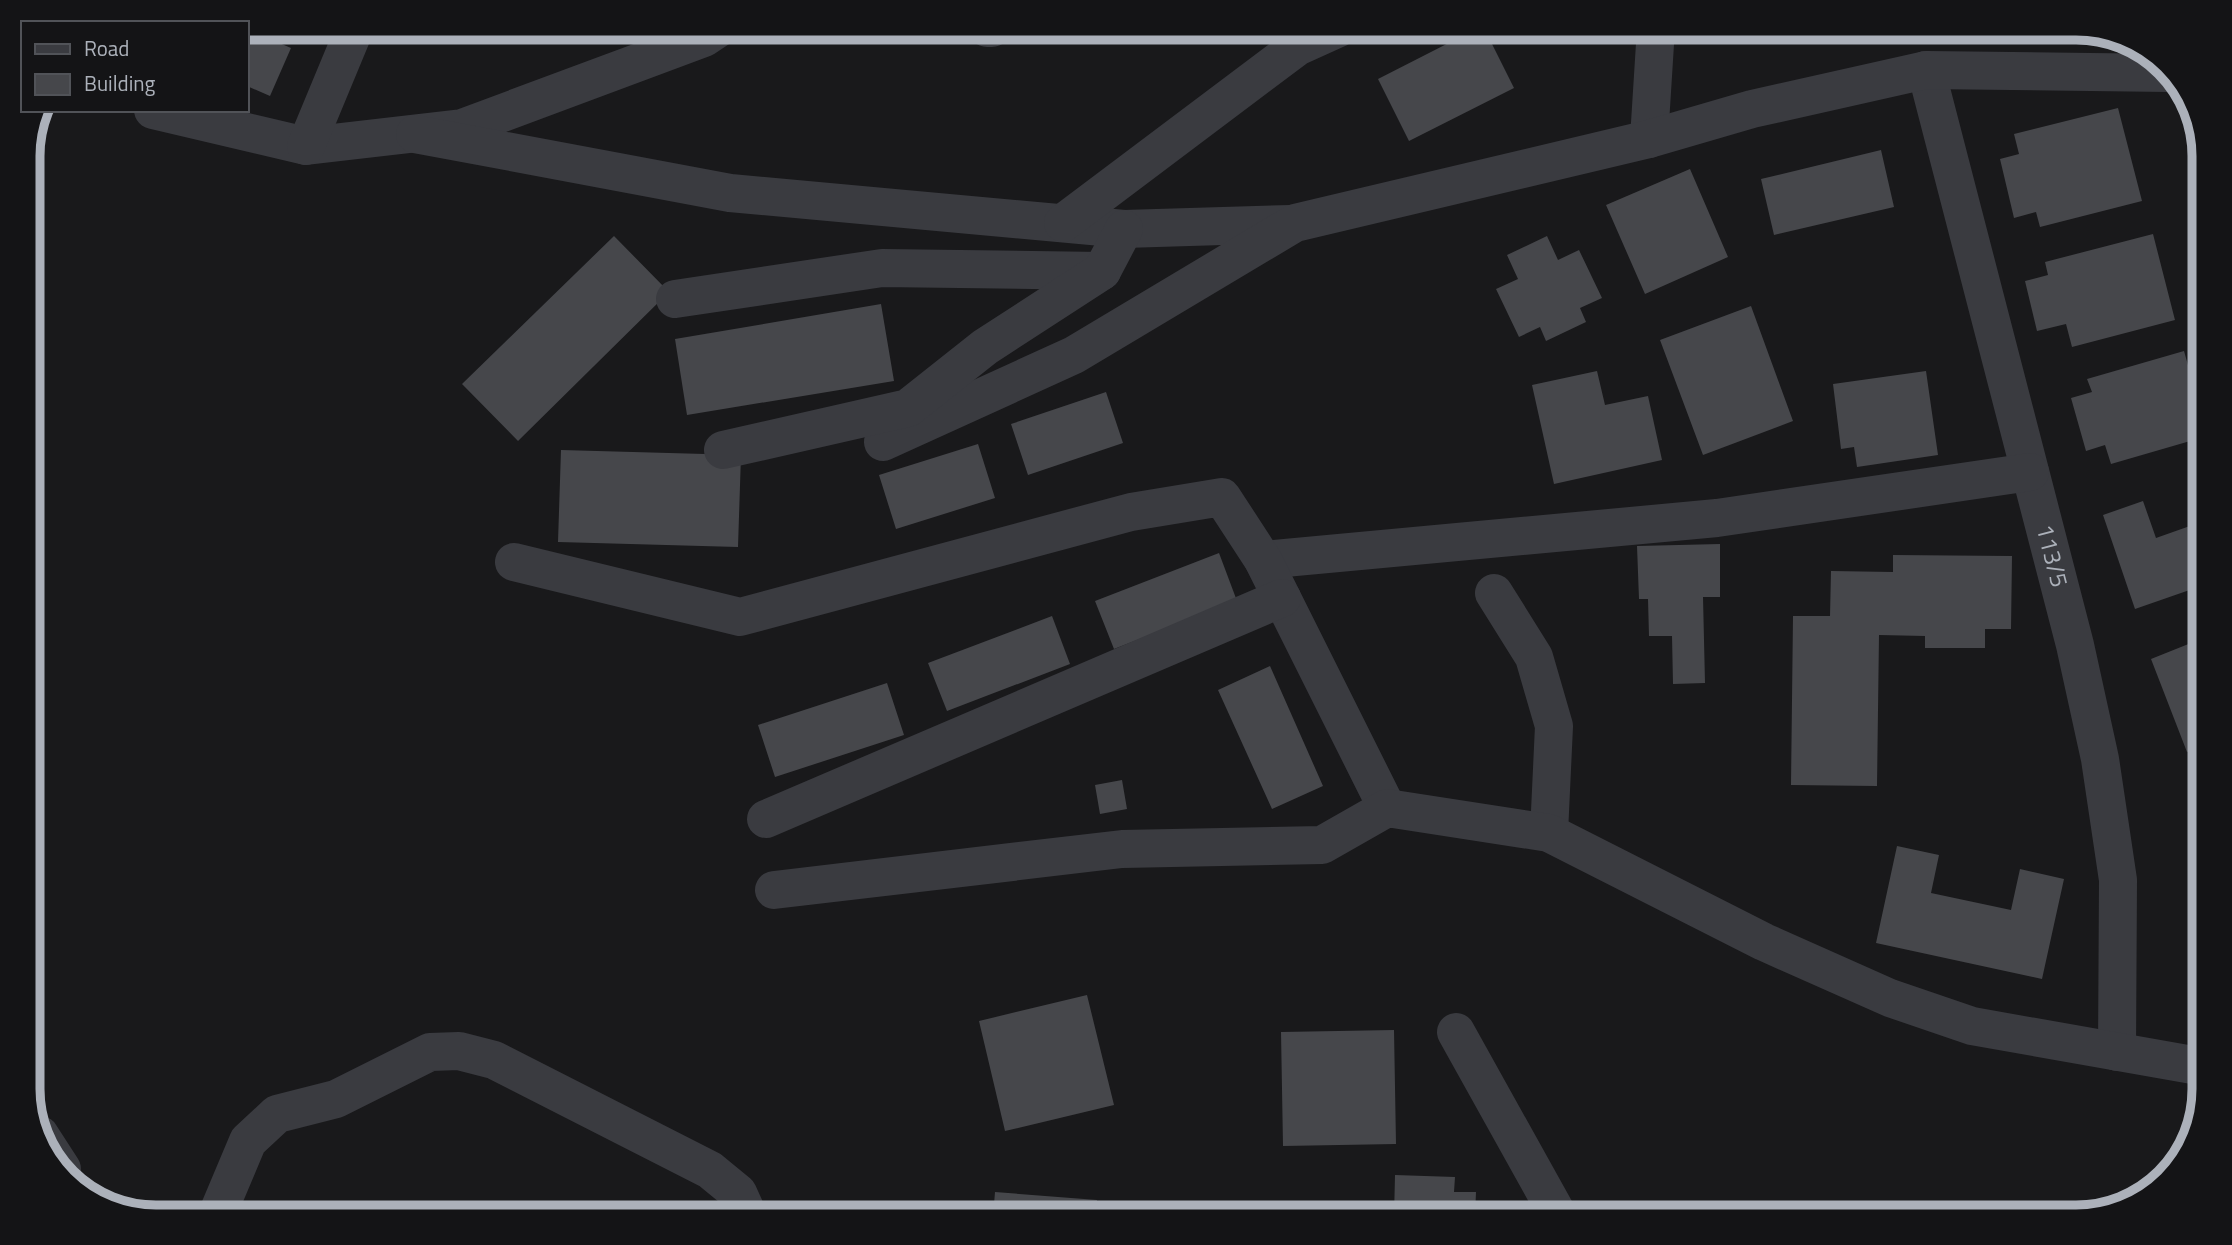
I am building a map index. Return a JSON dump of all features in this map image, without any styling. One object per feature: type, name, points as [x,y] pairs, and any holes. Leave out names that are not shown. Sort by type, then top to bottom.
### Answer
[{"type":"street","points":[[306,146],[350,40]]},
{"type":"street","points":[[162,112],[306,146],[462,128],[699,40]]},
{"type":"street","points":[[1063,223],[1288,40]]},
{"type":"street","points":[[1649,139],[1655,40]]},
{"type":"street","points":[[415,134],[730,193],[1124,229],[1295,223],[1649,139],[1752,108],[1926,70],[2157,73]]},
{"type":"street","name":"113/5","points":[[1926,70],[2075,645],[2100,759],[2118,880],[2117,1052]]},
{"type":"street","points":[[883,442],[1074,355],[1295,223]]},
{"type":"street","points":[[723,450],[908,408],[985,347],[1102,271],[1124,229]]},
{"type":"street","points":[[675,299],[882,268],[1102,271]]},
{"type":"street","points":[[1263,560],[1717,519],[2030,472]]},
{"type":"street","points":[[514,562],[740,617],[1130,512],[1222,497],[1263,560],[1387,808]]},
{"type":"street","points":[[1494,593],[1534,657],[1554,726],[1549,833]]},
{"type":"street","points":[[766,819],[1282,598]]},
{"type":"street","points":[[774,890],[1122,849],[1322,845],[1387,808],[1549,833],[1765,942],[1890,998],[1972,1026],[2192,1065]]},
{"type":"street","points":[[1455,1032],[1552,1205]]},
{"type":"street","points":[[221,1205],[248,1141],[277,1114],[336,1099],[430,1052],[459,1051],[494,1060],[710,1170],[738,1193],[744,1205]]},
{"type":"building","points":[[248,40],[272,40],[291,48],[270,96],[248,86]]},
{"type":"building","points":[[1454,40],[1490,40],[1514,88],[1409,141],[1378,79]]},
{"type":"building","points":[[2118,108],[2142,201],[2040,227],[2036,212],[2014,218],[2000,159],[2019,154],[2014,134]]},
{"type":"building","points":[[1881,150],[1894,207],[1774,235],[1761,179]]},
{"type":"building","points":[[1690,169],[1728,257],[1645,294],[1606,205]]},
{"type":"building","points":[[2153,234],[2175,320],[2072,347],[2066,324],[2037,331],[2025,281],[2048,275],[2045,262]]},
{"type":"building","points":[[614,236],[669,292],[518,441],[462,384]]},
{"type":"building","points":[[1547,236],[1558,260],[1579,250],[1602,298],[1580,308],[1586,322],[1546,341],[1540,327],[1519,337],[1496,289],[1518,279],[1507,255]]},
{"type":"building","points":[[881,304],[894,381],[687,415],[675,339]]},
{"type":"building","points":[[1751,306],[1793,421],[1703,455],[1660,340]]},
{"type":"building","points":[[2184,351],[2192,379],[2192,440],[2111,464],[2105,445],[2086,451],[2071,398],[2092,392],[2087,379]]},
{"type":"building","points":[[1597,371],[1605,405],[1648,396],[1662,460],[1554,484],[1532,385]]},
{"type":"building","points":[[1926,371],[1938,455],[1857,467],[1854,447],[1841,449],[1833,384]]},
{"type":"building","points":[[1106,392],[1123,443],[1028,475],[1011,424]]},
{"type":"building","points":[[978,444],[995,498],[896,529],[879,475]]},
{"type":"building","points":[[561,450],[741,455],[738,547],[558,542]]},
{"type":"building","points":[[2143,501],[2156,538],[2192,525],[2192,589],[2135,609],[2103,515]]},
{"type":"building","points":[[1720,544],[1720,597],[1703,597],[1705,683],[1673,684],[1672,636],[1649,636],[1648,599],[1639,599],[1637,546]]},
{"type":"building","points":[[1219,553],[1237,601],[1114,649],[1095,601]]},
{"type":"building","points":[[1893,555],[2012,556],[2011,629],[1985,629],[1985,648],[1925,648],[1925,636],[1879,635],[1877,786],[1791,785],[1793,616],[1830,616],[1831,571],[1893,572]]},
{"type":"building","points":[[1052,616],[1070,664],[947,711],[928,663]]},
{"type":"building","points":[[2191,643],[2192,750],[2187,752],[2151,659]]},
{"type":"building","points":[[1270,666],[1323,786],[1272,809],[1218,690]]},
{"type":"building","points":[[887,683],[904,735],[775,777],[758,725]]},
{"type":"building","points":[[1122,780],[1127,809],[1100,814],[1095,785]]},
{"type":"building","points":[[1897,846],[1939,855],[1931,893],[2011,910],[2020,869],[2064,879],[2042,979],[1876,943]]},
{"type":"building","points":[[1087,995],[1114,1105],[1005,1131],[979,1021]]},
{"type":"building","points":[[1394,1030],[1396,1144],[1283,1146],[1281,1032]]},
{"type":"building","points":[[1395,1175],[1455,1177],[1454,1192],[1476,1192],[1475,1205],[1394,1205]]},
{"type":"building","points":[[995,1192],[1097,1200],[1096,1205],[994,1205]]}]
